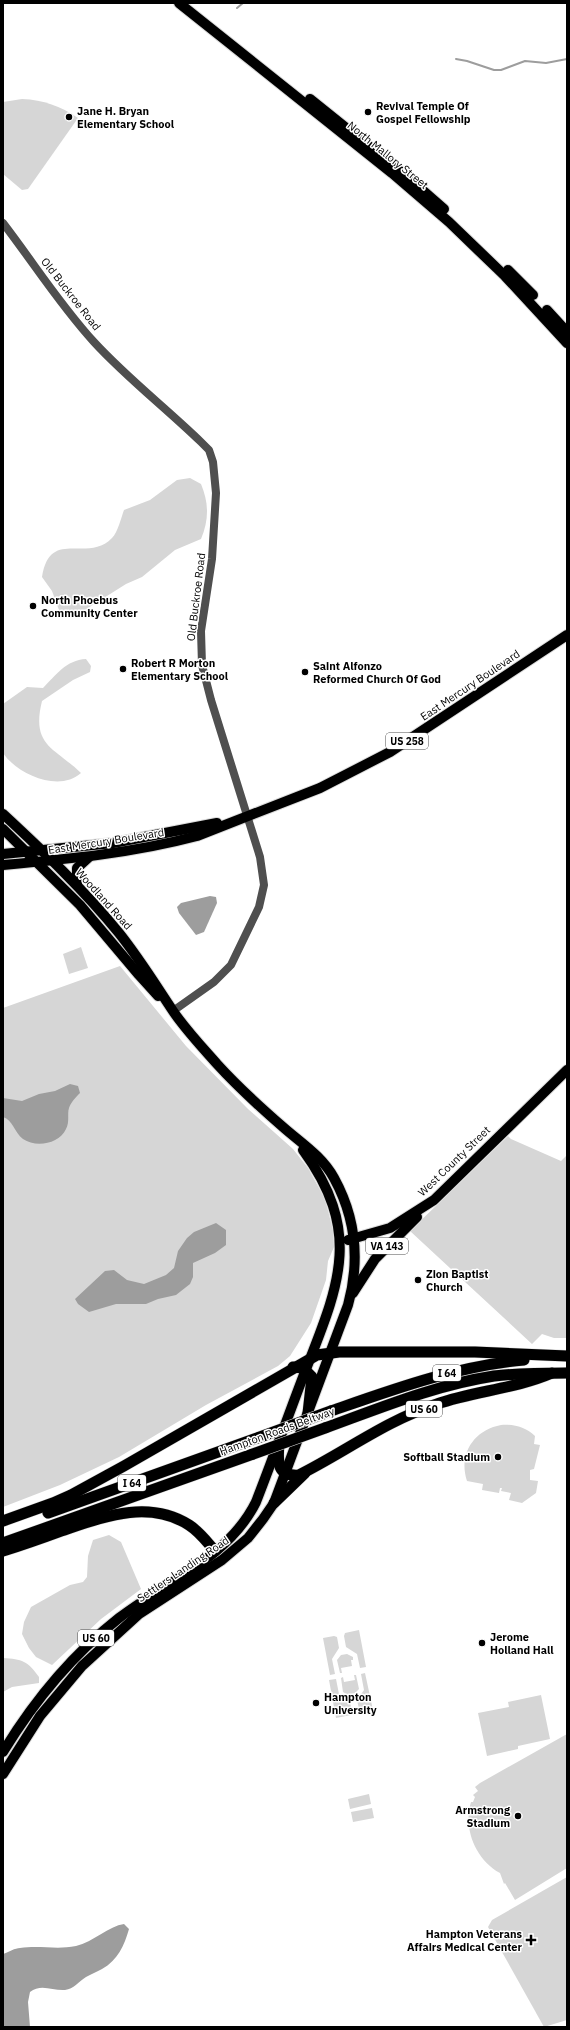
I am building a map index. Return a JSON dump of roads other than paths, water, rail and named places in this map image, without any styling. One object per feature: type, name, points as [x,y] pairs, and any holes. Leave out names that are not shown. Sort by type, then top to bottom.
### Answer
[{"type":"highway","points":[[3,1521],[71,1495],[124,1466],[311,1357],[331,1352],[475,1352],[567,1357]]},
{"type":"highway","name":"Hampton Roads Beltway","points":[[3,1528],[401,1387],[464,1369],[504,1362],[567,1357]]},
{"type":"highway","points":[[293,1368],[306,1370],[313,1380],[308,1413]]},
{"type":"highway","name":"US 60","points":[[274,1504],[307,1471],[411,1414],[437,1403],[535,1380],[552,1373]]},
{"type":"highway","name":"Hampton Roads Beltway","points":[[3,1543],[417,1395],[494,1376],[567,1373]]},
{"type":"highway","points":[[279,1443],[279,1465],[286,1473],[299,1475],[307,1471]]},
{"type":"highway","points":[[3,1551],[112,1514],[140,1511],[165,1514],[178,1519],[201,1534],[218,1556]]},
{"type":"main road","name":"North Mallory Street","points":[[179,3],[392,173],[449,222],[516,288],[567,343]]},
{"type":"main road","name":"North Mallory Street","points":[[190,3],[430,196],[504,266],[567,332]]},
{"type":"main road","name":"East Mercury Boulevard","points":[[3,865],[39,863],[89,857],[177,841],[197,836],[320,788],[390,752],[567,635]]},
{"type":"main road","name":"Woodland Road","points":[[3,814],[77,885],[114,927],[148,970],[173,1012]]},
{"type":"main road","name":"East Mercury Boulevard","points":[[3,854],[113,843],[233,821]]},
{"type":"main road","name":"Woodland Road","points":[[3,829],[80,905],[217,1064],[260,1107],[321,1160],[328,1169],[345,1202],[354,1238]]},
{"type":"main road","points":[[3,833],[3,842]]},
{"type":"main road","points":[[77,885],[77,868],[89,857]]},
{"type":"main road","name":"West County Street","points":[[340,1241],[376,1233],[397,1225],[434,1200],[567,1070]]},
{"type":"main road","name":"Woodland Road","points":[[293,1135],[325,1183],[336,1214],[340,1241]]},
{"type":"main road","name":"VA 143","points":[[349,1300],[375,1259],[434,1200]]},
{"type":"main road","name":"Settlers Landing Road","points":[[3,1752],[41,1696],[87,1645],[130,1610],[248,1538],[274,1504],[349,1300],[354,1270],[354,1238]]},
{"type":"main road","name":"Settlers Landing Road","points":[[3,1774],[36,1721],[82,1666],[139,1614],[218,1556],[249,1517],[279,1443],[336,1285],[340,1260],[340,1241]]},
{"type":"street","name":"Old Buckroe Road","points":[[3,223],[70,313],[94,342],[121,369],[202,442],[211,456],[216,480],[215,517],[212,559],[201,631],[202,665],[211,700],[248,816],[263,869],[263,890],[259,907],[231,965],[214,982],[173,1012]]},
{"type":"waterway","points":[[237,8],[243,3]]},
{"type":"waterway","points":[[456,59],[494,70],[501,70],[525,61],[546,63],[567,59]]},
{"type":"place","name":"Revival Temple Of Gospel Fellowship","points":[[368,112]]},
{"type":"place","name":"Jane H. Bryan Elementary School","points":[[69,117]]},
{"type":"place","name":"North Phoebus Community Center","points":[[33,606]]},
{"type":"place","name":"Robert R Morton Elementary School","points":[[123,669]]},
{"type":"place","name":"Saint Alfonzo Reformed Church Of God","points":[[305,672]]},
{"type":"place","name":"Zion Baptist Church","points":[[418,1280]]},
{"type":"place","name":"Softball Stadium","points":[[498,1457]]},
{"type":"place","name":"Jerome Holland Hall","points":[[482,1643]]},
{"type":"place","name":"Hampton University","points":[[316,1703]]},
{"type":"place","name":"Armstrong Stadium","points":[[518,1816]]},
{"type":"place","name":"Hampton Veterans Affairs Medical Center","points":[[531,1940]]}]
